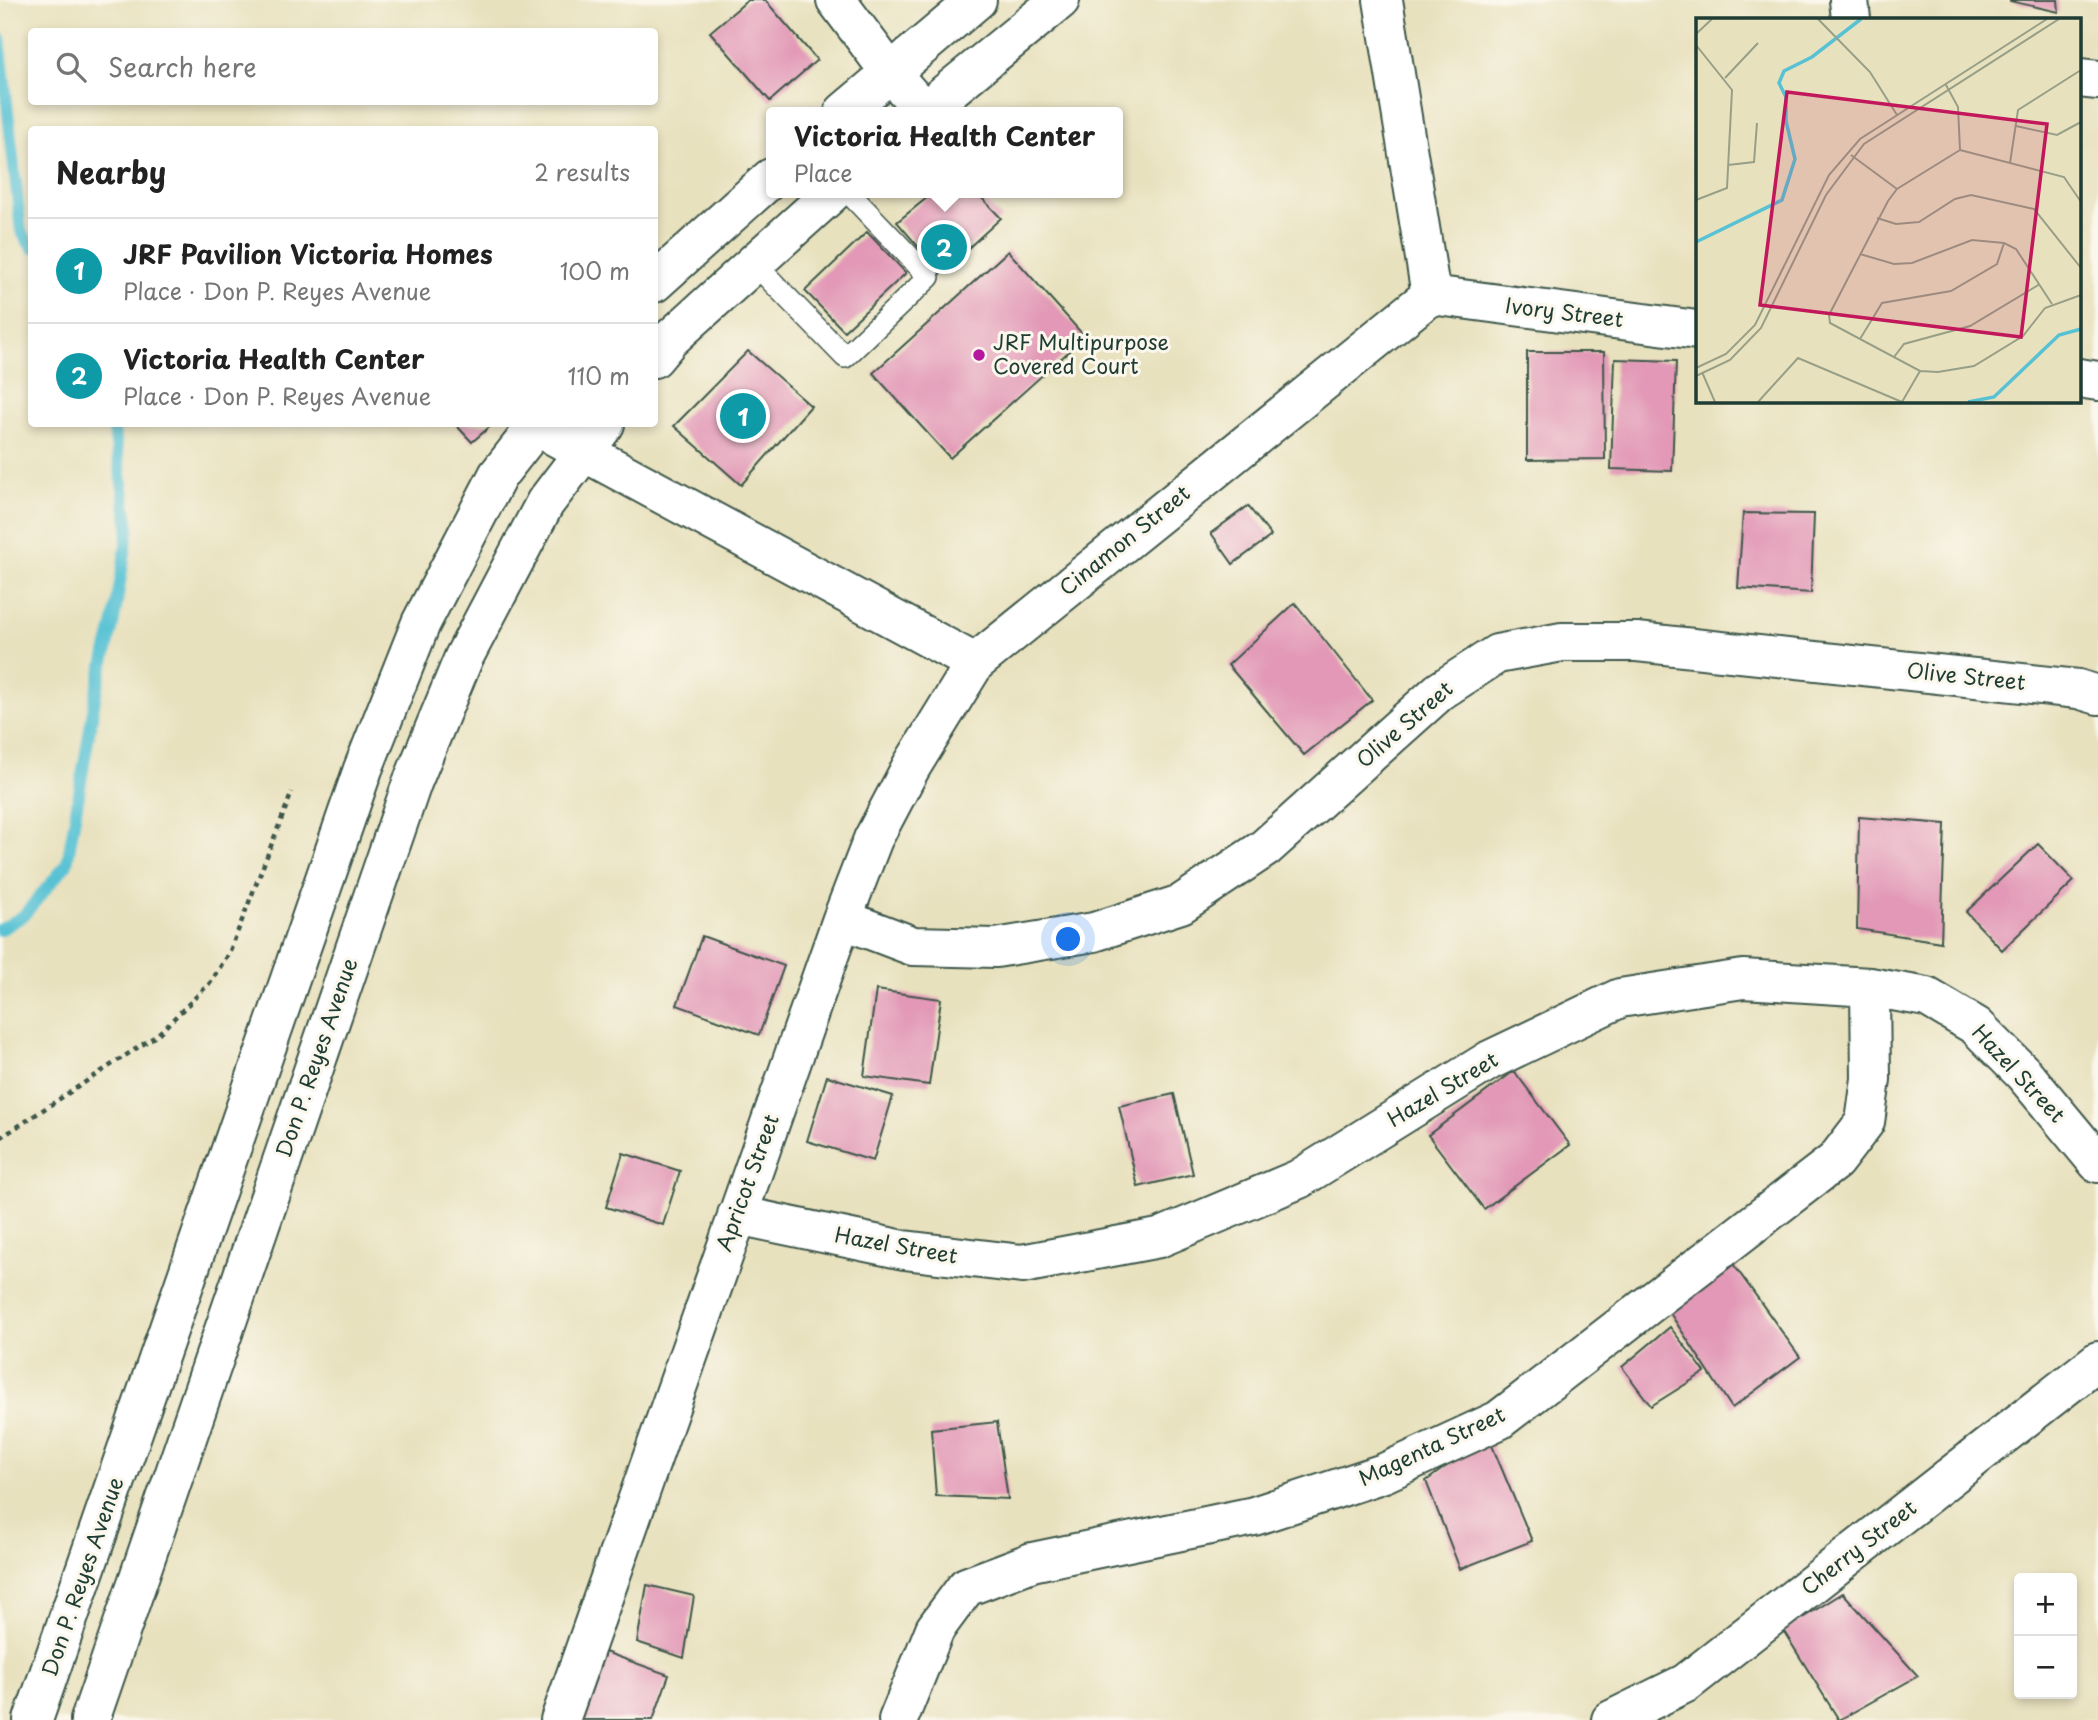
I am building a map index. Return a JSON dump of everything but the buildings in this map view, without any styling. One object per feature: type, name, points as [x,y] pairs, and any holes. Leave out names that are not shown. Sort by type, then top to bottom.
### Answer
[{"type":"street","points":[[836,0],[920,107]]},
{"type":"street","points":[[850,107],[977,0]]},
{"type":"street","points":[[930,107],[1060,0]]},
{"type":"street","points":[[1383,0],[1431,295]]},
{"type":"street","points":[[1849,0],[1851,18]]},
{"type":"street","points":[[2080,78],[2098,80]]},
{"type":"street","points":[[658,278],[766,182]]},
{"type":"street","points":[[658,353],[669,340],[826,198]]},
{"type":"street","name":"Ivory Street","points":[[1431,295],[1696,330]]},
{"type":"street","name":"Cinamon Street","points":[[975,663],[1431,295]]},
{"type":"street","points":[[2080,378],[2098,381]]},
{"type":"street","name":"Don P. Reyes Avenue","points":[[33,1720],[368,757],[421,623],[498,475],[535,427]]},
{"type":"street","points":[[546,427],[594,438],[975,663]]},
{"type":"street","name":"Don P. Reyes Avenue","points":[[90,1720],[412,783],[464,657],[545,502],[594,438]]},
{"type":"street","name":"Olive Street","points":[[842,919],[913,946],[996,948],[1094,932],[1181,904],[1265,848],[1440,691],[1497,654],[1562,642],[1637,642],[2078,689],[2098,695]]},
{"type":"street","name":"Apricot Street","points":[[560,1720],[842,919],[873,839],[911,767],[975,663]]},
{"type":"street","name":"Hazel Street","points":[[737,1215],[904,1250],[1022,1264],[1159,1238],[1299,1179],[1490,1059],[1620,998],[1743,979],[1870,987],[1927,997],[1976,1026],[2024,1074],[2098,1163]]},
{"type":"street","name":"Magenta Street","points":[[898,1720],[935,1629],[966,1587],[1032,1562],[1254,1516],[1384,1473],[1499,1420],[1835,1161],[1865,1122],[1871,1079],[1870,987]]},
{"type":"street","name":"Cherry Street","points":[[1611,1720],[1686,1682],[2098,1361]]},
{"type":"lane","points":[[754,262],[845,357],[929,277],[854,198]]},
{"type":"path","points":[[0,1138],[157,1035],[211,982],[230,951],[292,792]]},
{"type":"waterway","points":[[0,39],[21,231],[28,242]]},
{"type":"waterway","points":[[0,930],[23,916],[67,864],[96,693],[113,626],[129,528],[113,427]]},
{"type":"place","name":"Victoria Health Center","points":[[944,247]]},
{"type":"place","name":"JRF Multipurpose Covered Court","points":[[979,355]]},
{"type":"place","name":"JRF Pavilion Victoria Homes","points":[[743,416]]}]
